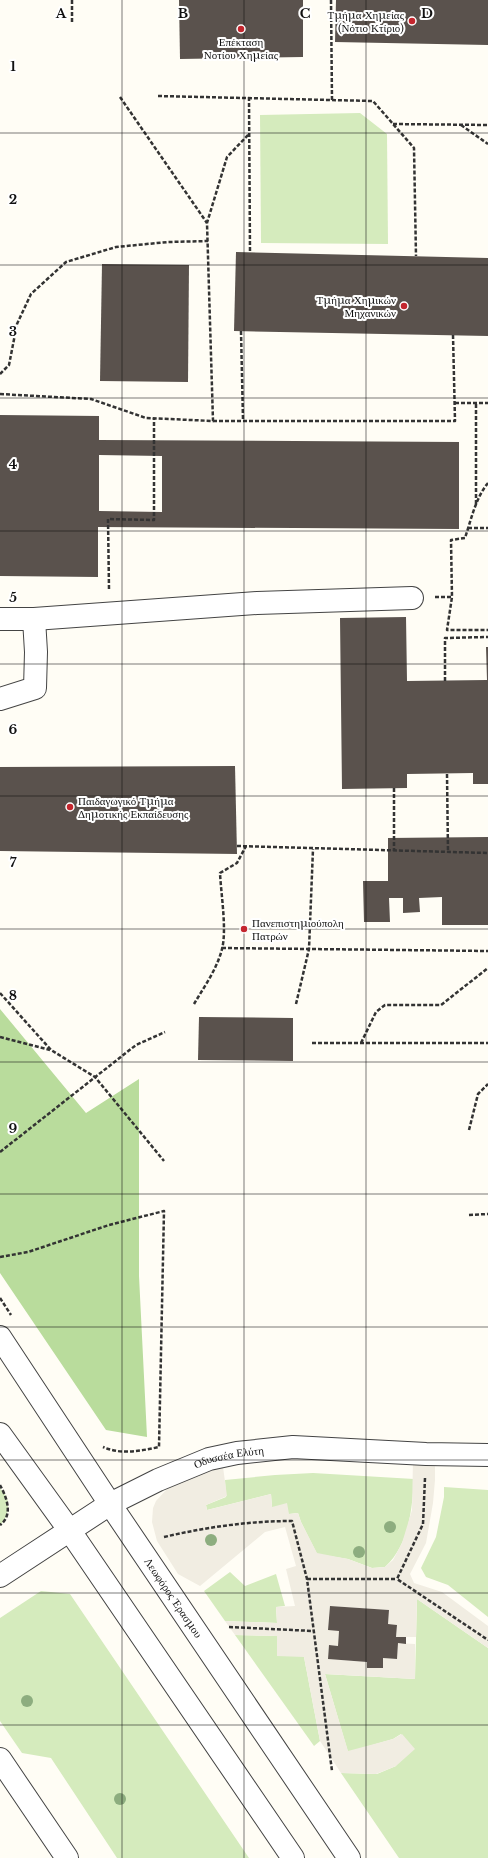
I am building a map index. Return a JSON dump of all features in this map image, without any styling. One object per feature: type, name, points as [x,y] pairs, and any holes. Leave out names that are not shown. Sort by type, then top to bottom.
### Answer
[{"type":"street","points":[[0,620],[34,619],[257,603],[412,598]]},
{"type":"street","points":[[0,699],[35,688],[36,652],[34,619]]},
{"type":"street","name":"Λεωφόρος Έρασμου","points":[[0,1337],[110,1504],[348,1858]]},
{"type":"street","points":[[0,1434],[70,1531],[292,1858]]},
{"type":"street","name":"Οδυσσέα Ελύτη","points":[[0,1576],[110,1504],[184,1469],[209,1459],[237,1453],[294,1447],[426,1454],[488,1455]]},
{"type":"street","points":[[0,1759],[67,1858]]},
{"type":"path","points":[[72,0],[72,22]]},
{"type":"path","points":[[331,0],[332,100]]},
{"type":"path","points":[[120,96],[207,223]]},
{"type":"path","points":[[158,96],[373,101],[414,148],[416,256]]},
{"type":"path","points":[[249,97],[250,252]]},
{"type":"path","points":[[393,124],[488,125]]},
{"type":"path","points":[[461,124],[488,144]]},
{"type":"path","points":[[213,421],[207,223],[227,157],[249,134]]},
{"type":"path","points":[[0,374],[9,365],[17,324],[31,294],[66,262],[116,247],[168,242],[208,241]]},
{"type":"path","points":[[241,331],[243,420]]},
{"type":"path","points":[[0,394],[91,398],[146,418],[213,421],[455,421],[453,335]]},
{"type":"path","points":[[455,403],[488,403]]},
{"type":"path","points":[[476,403],[476,507]]},
{"type":"path","points":[[109,613],[108,519],[154,520],[154,418]]},
{"type":"path","points":[[488,483],[476,507],[465,538],[451,540],[452,597],[447,630],[488,630]]},
{"type":"path","points":[[468,528],[488,528]]},
{"type":"path","points":[[445,680],[445,638],[488,637]]},
{"type":"path","points":[[447,774],[448,852]]},
{"type":"path","points":[[394,788],[394,851]]},
{"type":"path","points":[[236,846],[488,853]]},
{"type":"path","points":[[194,1004],[214,970],[222,948],[220,873],[237,863],[246,846]]},
{"type":"path","points":[[296,1004],[309,949],[313,848]]},
{"type":"path","points":[[222,948],[488,951]]},
{"type":"path","points":[[361,1043],[376,1012],[385,1005],[441,1005],[488,968]]},
{"type":"path","points":[[0,993],[51,1050],[94,1077],[164,1161]]},
{"type":"path","points":[[0,1152],[136,1045],[165,1032]]},
{"type":"path","points":[[0,1037],[51,1050]]},
{"type":"path","points":[[312,1044],[488,1043]]},
{"type":"path","points":[[469,1130],[478,1094],[488,1084]]},
{"type":"path","points":[[0,1257],[28,1252],[109,1225],[164,1212],[159,1447],[136,1452],[118,1451],[104,1447],[98,1442]]},
{"type":"path","points":[[469,1214],[488,1214]]},
{"type":"path","points":[[0,1298],[13,1317]]},
{"type":"path","points":[[397,1579],[423,1524],[426,1454]]},
{"type":"path","points":[[0,1484],[8,1499],[7,1513],[4,1522],[0,1525]]},
{"type":"path","points":[[164,1536],[204,1527],[263,1521],[292,1521],[307,1579],[332,1771]]},
{"type":"path","points":[[307,1579],[397,1579],[488,1640]]},
{"type":"path","points":[[229,1627],[313,1630]]},
{"type":"green space","points":[[360,113],[387,134],[388,244],[261,243],[260,115]]},
{"type":"green space","points":[[0,1009],[86,1113],[139,1079],[139,1276],[147,1437],[106,1430],[0,1273]]},
{"type":"green space","points":[[313,1473],[414,1479],[408,1526],[399,1548],[385,1567],[372,1568],[348,1559],[317,1554],[298,1513],[289,1514],[272,1507],[271,1494],[207,1510],[206,1505],[226,1497],[225,1480]]},
{"type":"green space","points":[[444,1487],[488,1490],[488,1617],[448,1585],[426,1577],[421,1568],[436,1537],[444,1497]]},
{"type":"green space","points":[[0,1488],[8,1501],[8,1505],[6,1516],[0,1525]]},
{"type":"green space","points":[[230,1572],[245,1586],[276,1574],[285,1606],[276,1607],[277,1623],[225,1621],[204,1591]]},
{"type":"green space","points":[[41,1591],[70,1594],[249,1858],[117,1858],[51,1758],[22,1753],[0,1721],[0,1618]]},
{"type":"green space","points":[[417,1599],[488,1648],[488,1858],[399,1858],[341,1773],[377,1774],[396,1766],[401,1734],[393,1739],[348,1752],[325,1674],[415,1679]]},
{"type":"green space","points":[[235,1635],[277,1636],[304,1657],[320,1741],[314,1746]]},
{"type":"shaded area","points":[[413,1459],[435,1460],[435,1480],[433,1503],[426,1543],[410,1574],[414,1583],[442,1592],[488,1626],[488,1648],[417,1599],[416,1637],[396,1637],[397,1625],[388,1624],[389,1610],[330,1606],[328,1629],[339,1631],[338,1646],[329,1645],[328,1659],[367,1662],[367,1668],[382,1668],[383,1658],[397,1659],[398,1643],[415,1644],[415,1679],[325,1674],[348,1751],[393,1739],[402,1734],[415,1749],[396,1766],[376,1774],[341,1773],[320,1741],[304,1657],[277,1656],[277,1636],[235,1635],[225,1621],[277,1623],[276,1607],[295,1606],[286,1569],[296,1566],[285,1527],[265,1532],[200,1586],[178,1574],[157,1541],[152,1522],[153,1508],[156,1501],[167,1489],[188,1478],[223,1467],[227,1496],[206,1505],[207,1510],[271,1494],[272,1507],[287,1503],[289,1514],[298,1513],[317,1553],[348,1559],[372,1568],[385,1567],[393,1560],[402,1543],[412,1510]]},
{"type":"building","name":"Επέκταση Νοτίου Χημείας","points":[[179,0],[303,0],[303,57],[180,59]]},
{"type":"building","name":"Τμήμα Χημείας (Νότιο Κτίριο)","points":[[336,0],[488,0],[488,45],[335,42]]},
{"type":"building","points":[[236,252],[488,258],[488,336],[234,331]]},
{"type":"building","points":[[102,264],[189,265],[188,382],[100,381]]},
{"type":"building","points":[[0,415],[99,416],[99,440],[459,442],[459,529],[98,527],[98,577],[0,576]],"holes":[[[99,455],[162,456],[162,512],[99,511]]]},
{"type":"building","points":[[406,617],[407,681],[487,680],[486,647],[488,647],[488,784],[473,784],[473,773],[407,774],[407,788],[342,789],[340,618]]},
{"type":"building","points":[[235,766],[237,854],[0,851],[0,767]]},
{"type":"building","points":[[488,837],[488,925],[442,925],[442,897],[419,898],[420,912],[403,913],[403,898],[389,898],[390,922],[364,922],[363,881],[388,881],[388,838]]},
{"type":"building","points":[[199,1017],[293,1018],[293,1061],[198,1060]]},
{"type":"building","points":[[330,1606],[389,1610],[388,1624],[397,1625],[396,1637],[406,1637],[406,1644],[398,1643],[397,1659],[383,1658],[383,1668],[367,1668],[367,1662],[328,1659],[329,1645],[338,1646],[339,1631],[328,1630]]},
{"type":"place","name":"Τμήμα Χημείας (Νότιο Κτίριο)","points":[[412,21]]},
{"type":"place","name":"Επέκταση Νοτίου Χημείας","points":[[241,29]]},
{"type":"place","name":"Τμήμα Χημικών Μηχανικών","points":[[404,306]]},
{"type":"place","name":"Παιδαγωγικό Τμήμα Δημοτικής Εκπαίδευσης","points":[[70,807]]},
{"type":"place","name":"Πανεπιστημιούπολη Πατρών","points":[[244,929]]}]
